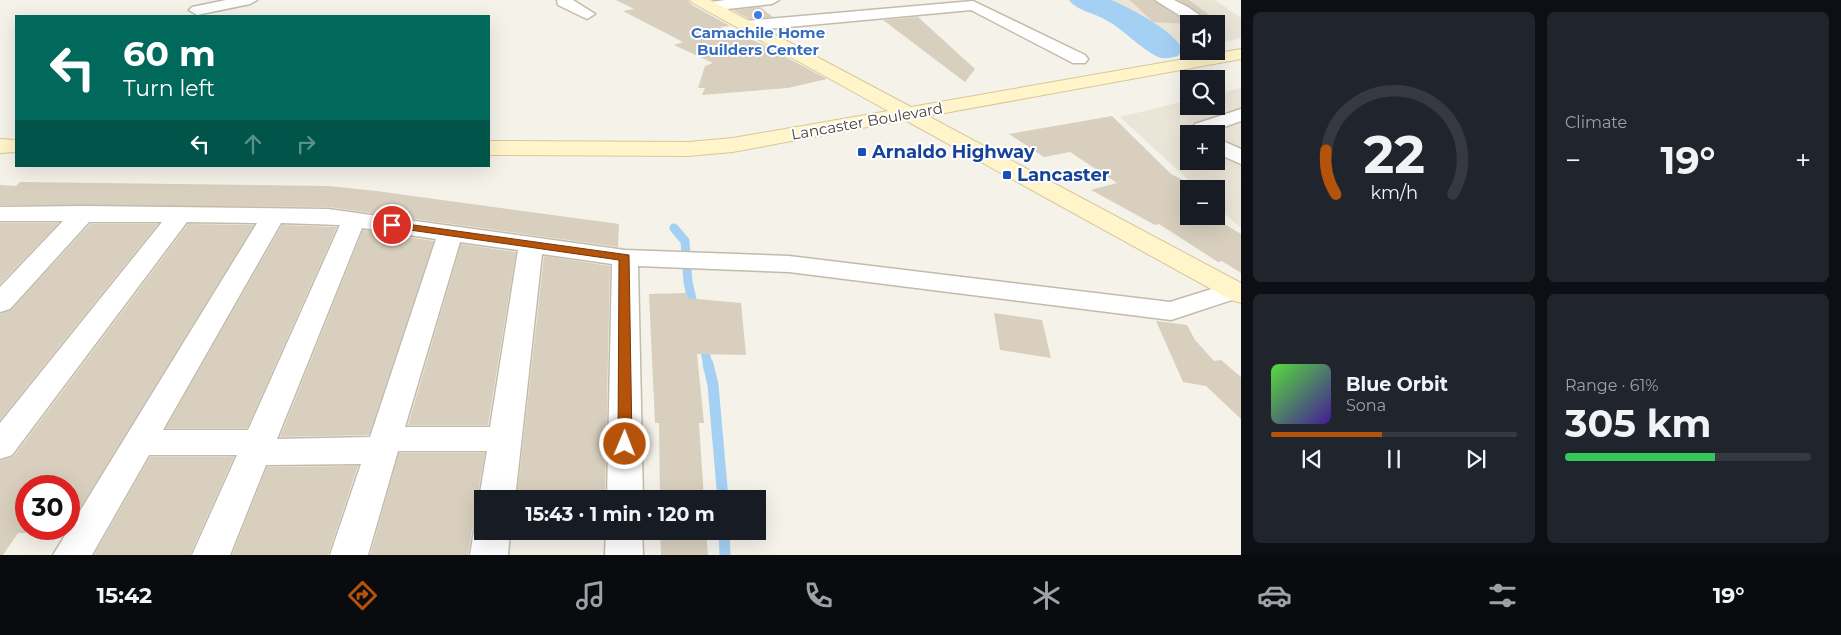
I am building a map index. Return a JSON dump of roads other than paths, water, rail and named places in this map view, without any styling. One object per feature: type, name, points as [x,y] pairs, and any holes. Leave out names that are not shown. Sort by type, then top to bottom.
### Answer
[{"type":"main road","points":[[703,3],[910,113],[1238,292]]},
{"type":"main road","name":"Lancaster Boulevard","points":[[490,148],[688,149],[784,136],[1241,54]]},
{"type":"main road","points":[[1225,74],[1241,71]]},
{"type":"main road","name":"Lancaster Boulevard","points":[[490,162],[694,163],[743,160],[807,151],[937,128],[1180,83]]},
{"type":"main road","points":[[0,146],[15,146]]},
{"type":"main road","points":[[0,162],[15,162]]},
{"type":"street","points":[[196,10],[221,3],[250,0]]},
{"type":"street","points":[[566,0],[563,2],[586,14]]},
{"type":"street","points":[[703,3],[772,0]]},
{"type":"street","points":[[1162,0],[1190,15]]},
{"type":"street","points":[[746,26],[968,2],[1079,59]]},
{"type":"street","points":[[1211,125],[1241,115]]},
{"type":"street","points":[[1225,149],[1241,158]]},
{"type":"street","points":[[0,303],[84,213]]},
{"type":"street","points":[[0,214],[274,214],[328,216],[625,258],[789,264],[1171,311],[1238,292]]},
{"type":"street","points":[[0,446],[181,214]]},
{"type":"street","points":[[72,555],[274,214]]},
{"type":"street","points":[[211,555],[354,219]]},
{"type":"street","points":[[349,555],[450,233]]},
{"type":"street","points":[[498,490],[531,245]]},
{"type":"street","points":[[625,258],[625,490]]},
{"type":"street","points":[[139,442],[257,448],[383,445],[505,439]]},
{"type":"street","points":[[489,555],[491,540]]},
{"type":"street","points":[[624,540],[624,555]]},
{"type":"waterway","points":[[1083,0],[1117,14],[1167,49]]},
{"type":"waterway","points":[[674,228],[685,241],[688,282],[694,308]]},
{"type":"waterway","points":[[703,342],[708,365]]},
{"type":"waterway","points":[[708,364],[713,385],[722,490]]},
{"type":"waterway","points":[[724,540],[725,555]]},
{"type":"place","name":"Camachile Home Builders Center","points":[[758,15]]},
{"type":"place","name":"Arnaldo Highway","points":[[862,152]]},
{"type":"place","name":"Lancaster","points":[[1007,175]]}]
